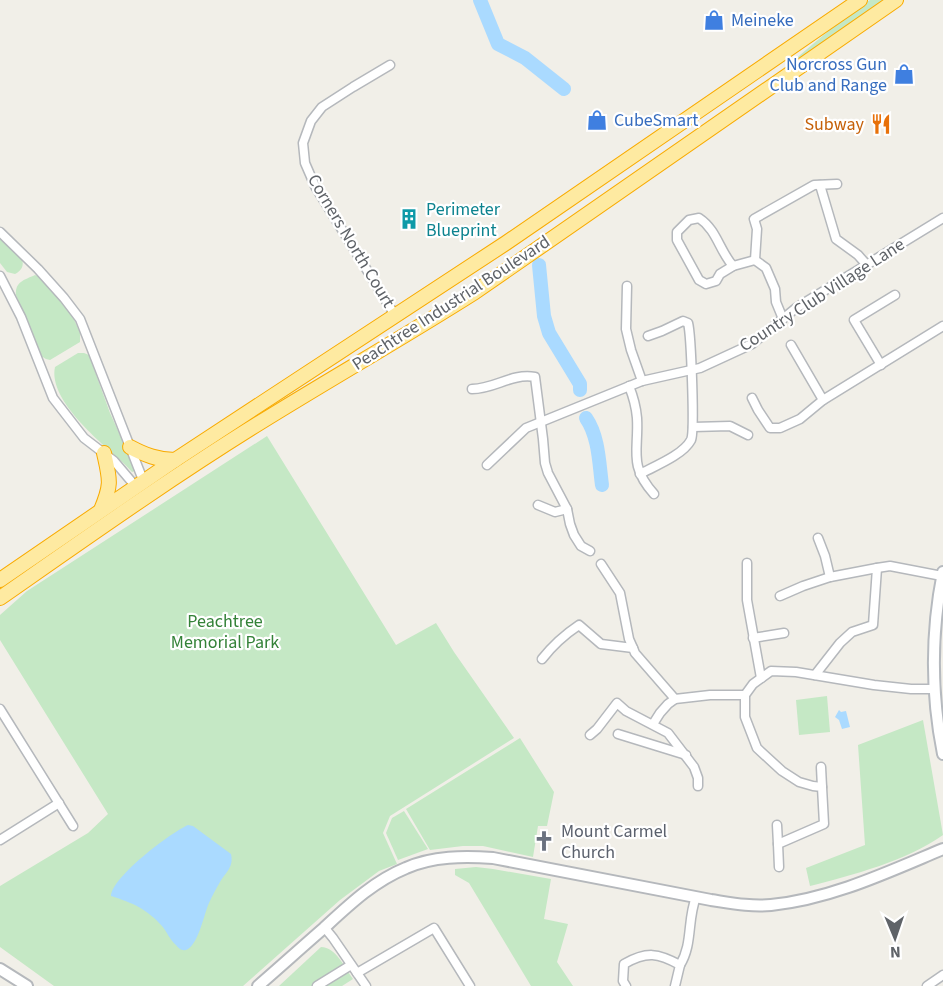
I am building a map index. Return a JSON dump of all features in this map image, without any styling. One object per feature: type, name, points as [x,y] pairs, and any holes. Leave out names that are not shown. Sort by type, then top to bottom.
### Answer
[{"type":"highway","name":"Peachtree Industrial Boulevard","points":[[0,580],[176,460],[506,243],[860,0]]},
{"type":"highway","name":"Peachtree Industrial Boulevard","points":[[0,598],[106,524],[260,422],[417,329],[484,286],[896,0]]},
{"type":"highway","points":[[130,447],[152,458],[176,460]]},
{"type":"highway","points":[[101,510],[110,482],[104,453]]},
{"type":"street","name":"Corners North Court","points":[[390,65],[322,106],[311,122],[303,143],[305,163],[315,186],[396,317]]},
{"type":"street","points":[[755,260],[757,229],[754,219],[814,185],[837,184]]},
{"type":"street","points":[[820,185],[836,239],[866,264]]},
{"type":"street","points":[[733,266],[709,225],[699,218],[689,220],[677,232],[677,240],[699,280],[706,284],[716,280],[720,274],[733,266],[755,260]]},
{"type":"street","name":"Country Club Village Lane","points":[[487,465],[526,429],[642,381],[700,368],[752,344],[796,308],[943,218]]},
{"type":"street","points":[[0,232],[38,269],[80,319],[141,475]]},
{"type":"street","points":[[755,260],[766,268],[775,289],[776,302],[783,319]]},
{"type":"street","points":[[0,276],[21,317],[52,398],[84,438],[114,461],[131,481]]},
{"type":"street","points":[[627,286],[626,329],[642,381]]},
{"type":"street","points":[[881,365],[854,320],[895,295]]},
{"type":"street","points":[[640,474],[684,450],[692,438],[693,427],[689,327],[685,321],[682,321],[648,336]]},
{"type":"street","points":[[752,398],[770,428],[780,428],[800,419],[823,400],[943,326]]},
{"type":"street","points":[[791,345],[823,400]]},
{"type":"street","points":[[472,389],[484,389],[507,379],[526,375],[535,377],[548,473],[567,508],[574,535],[581,546],[590,552]]},
{"type":"street","points":[[629,386],[637,419],[635,459],[640,474],[654,494]]},
{"type":"street","points":[[693,427],[730,426],[748,435]]},
{"type":"street","points":[[538,505],[555,512],[567,508]]},
{"type":"street","points":[[818,538],[830,577]]},
{"type":"street","points":[[747,563],[747,600],[761,678]]},
{"type":"street","points":[[601,564],[620,593],[629,639],[635,653],[675,699]]},
{"type":"street","points":[[780,596],[830,577],[890,566],[943,574],[933,663],[943,754]]},
{"type":"street","points":[[815,675],[840,643],[852,632],[873,625],[877,568]]},
{"type":"street","points":[[542,659],[561,638],[579,625],[601,644],[633,648]]},
{"type":"street","points":[[753,638],[784,633]]},
{"type":"street","points":[[822,787],[799,782],[782,771],[757,748],[745,717],[745,695],[753,684],[771,671],[796,672],[911,689],[935,689]]},
{"type":"street","points":[[653,724],[660,713],[675,699],[710,695],[745,695]]},
{"type":"street","points":[[590,735],[617,703],[626,711],[668,733],[694,767],[698,786]]},
{"type":"street","points":[[0,709],[73,826]]},
{"type":"street","points":[[618,735],[686,756]]},
{"type":"street","points":[[778,844],[824,824],[821,767]]},
{"type":"street","points":[[0,840],[59,803]]},
{"type":"street","points":[[777,825],[779,867]]},
{"type":"street","points":[[258,986],[352,902],[384,879],[407,867],[434,860],[464,856],[493,858],[696,897],[741,904],[769,905],[796,901],[838,890],[943,849]]},
{"type":"street","points":[[675,986],[689,943],[691,915],[696,897]]},
{"type":"street","points":[[324,927],[366,986]]},
{"type":"street","points":[[357,973],[434,928],[470,986]]},
{"type":"street","points":[[626,986],[622,981],[624,964],[642,955],[654,955],[680,965]]},
{"type":"street","points":[[317,986],[351,965]]},
{"type":"street","points":[[0,969],[27,986]]},
{"type":"street","points":[[927,986],[943,975]]},
{"type":"green space","points":[[870,0],[888,0],[775,76],[833,27]]},
{"type":"green space","points":[[0,237],[22,258],[22,268],[15,274],[7,272],[0,263]]},
{"type":"green space","points":[[35,275],[44,279],[73,317],[80,333],[80,342],[50,360],[41,356],[16,295],[19,284]]},
{"type":"green space","points":[[78,353],[89,355],[110,413],[135,471],[132,472],[76,418],[59,392],[55,379],[55,367]]},
{"type":"green space","name":"Peachtree Memorial Park","points":[[267,436],[396,645],[436,623],[514,738],[390,816],[383,833],[397,864],[379,871],[340,900],[243,986],[54,986],[0,947],[0,886],[88,833],[108,814],[0,640],[0,615],[27,591]]},
{"type":"green space","points":[[827,696],[830,732],[799,735],[796,700]]},
{"type":"green space","points":[[923,720],[943,835],[896,860],[810,886],[806,868],[865,845],[858,745]]},
{"type":"green space","points":[[520,738],[554,792],[547,826],[538,826],[533,857],[483,846],[430,850],[406,809]]},
{"type":"green space","points":[[404,811],[428,849],[398,860],[386,833],[392,818]]},
{"type":"green space","points":[[476,867],[551,879],[544,919],[568,924],[557,962],[573,986],[531,986],[469,883],[455,875],[455,869]]},
{"type":"green space","points":[[321,947],[336,954],[353,979],[342,986],[279,986]]},
{"type":"water","points":[[839,710],[846,711],[850,727],[842,729],[839,720],[835,717]]},
{"type":"water","points":[[188,825],[193,826],[231,854],[232,859],[229,869],[209,903],[195,940],[188,949],[181,950],[162,926],[145,911],[111,896],[114,888],[131,867],[156,846]]},
{"type":"waterway","points":[[480,0],[498,44],[525,58],[564,89]]},
{"type":"waterway","points":[[539,265],[544,316],[549,333],[580,384],[580,390]]},
{"type":"waterway","points":[[586,418],[594,433],[602,485]]},
{"type":"place","name":"Meineke","points":[[714,20]]},
{"type":"place","name":"Norcross Gun Club and Range","points":[[904,74]]},
{"type":"place","name":"CubeSmart","points":[[597,120]]},
{"type":"place","name":"Subway","points":[[881,124]]},
{"type":"place","name":"Perimeter Blueprint","points":[[409,219]]},
{"type":"place","name":"Mount Carmel Church","points":[[544,841]]}]
